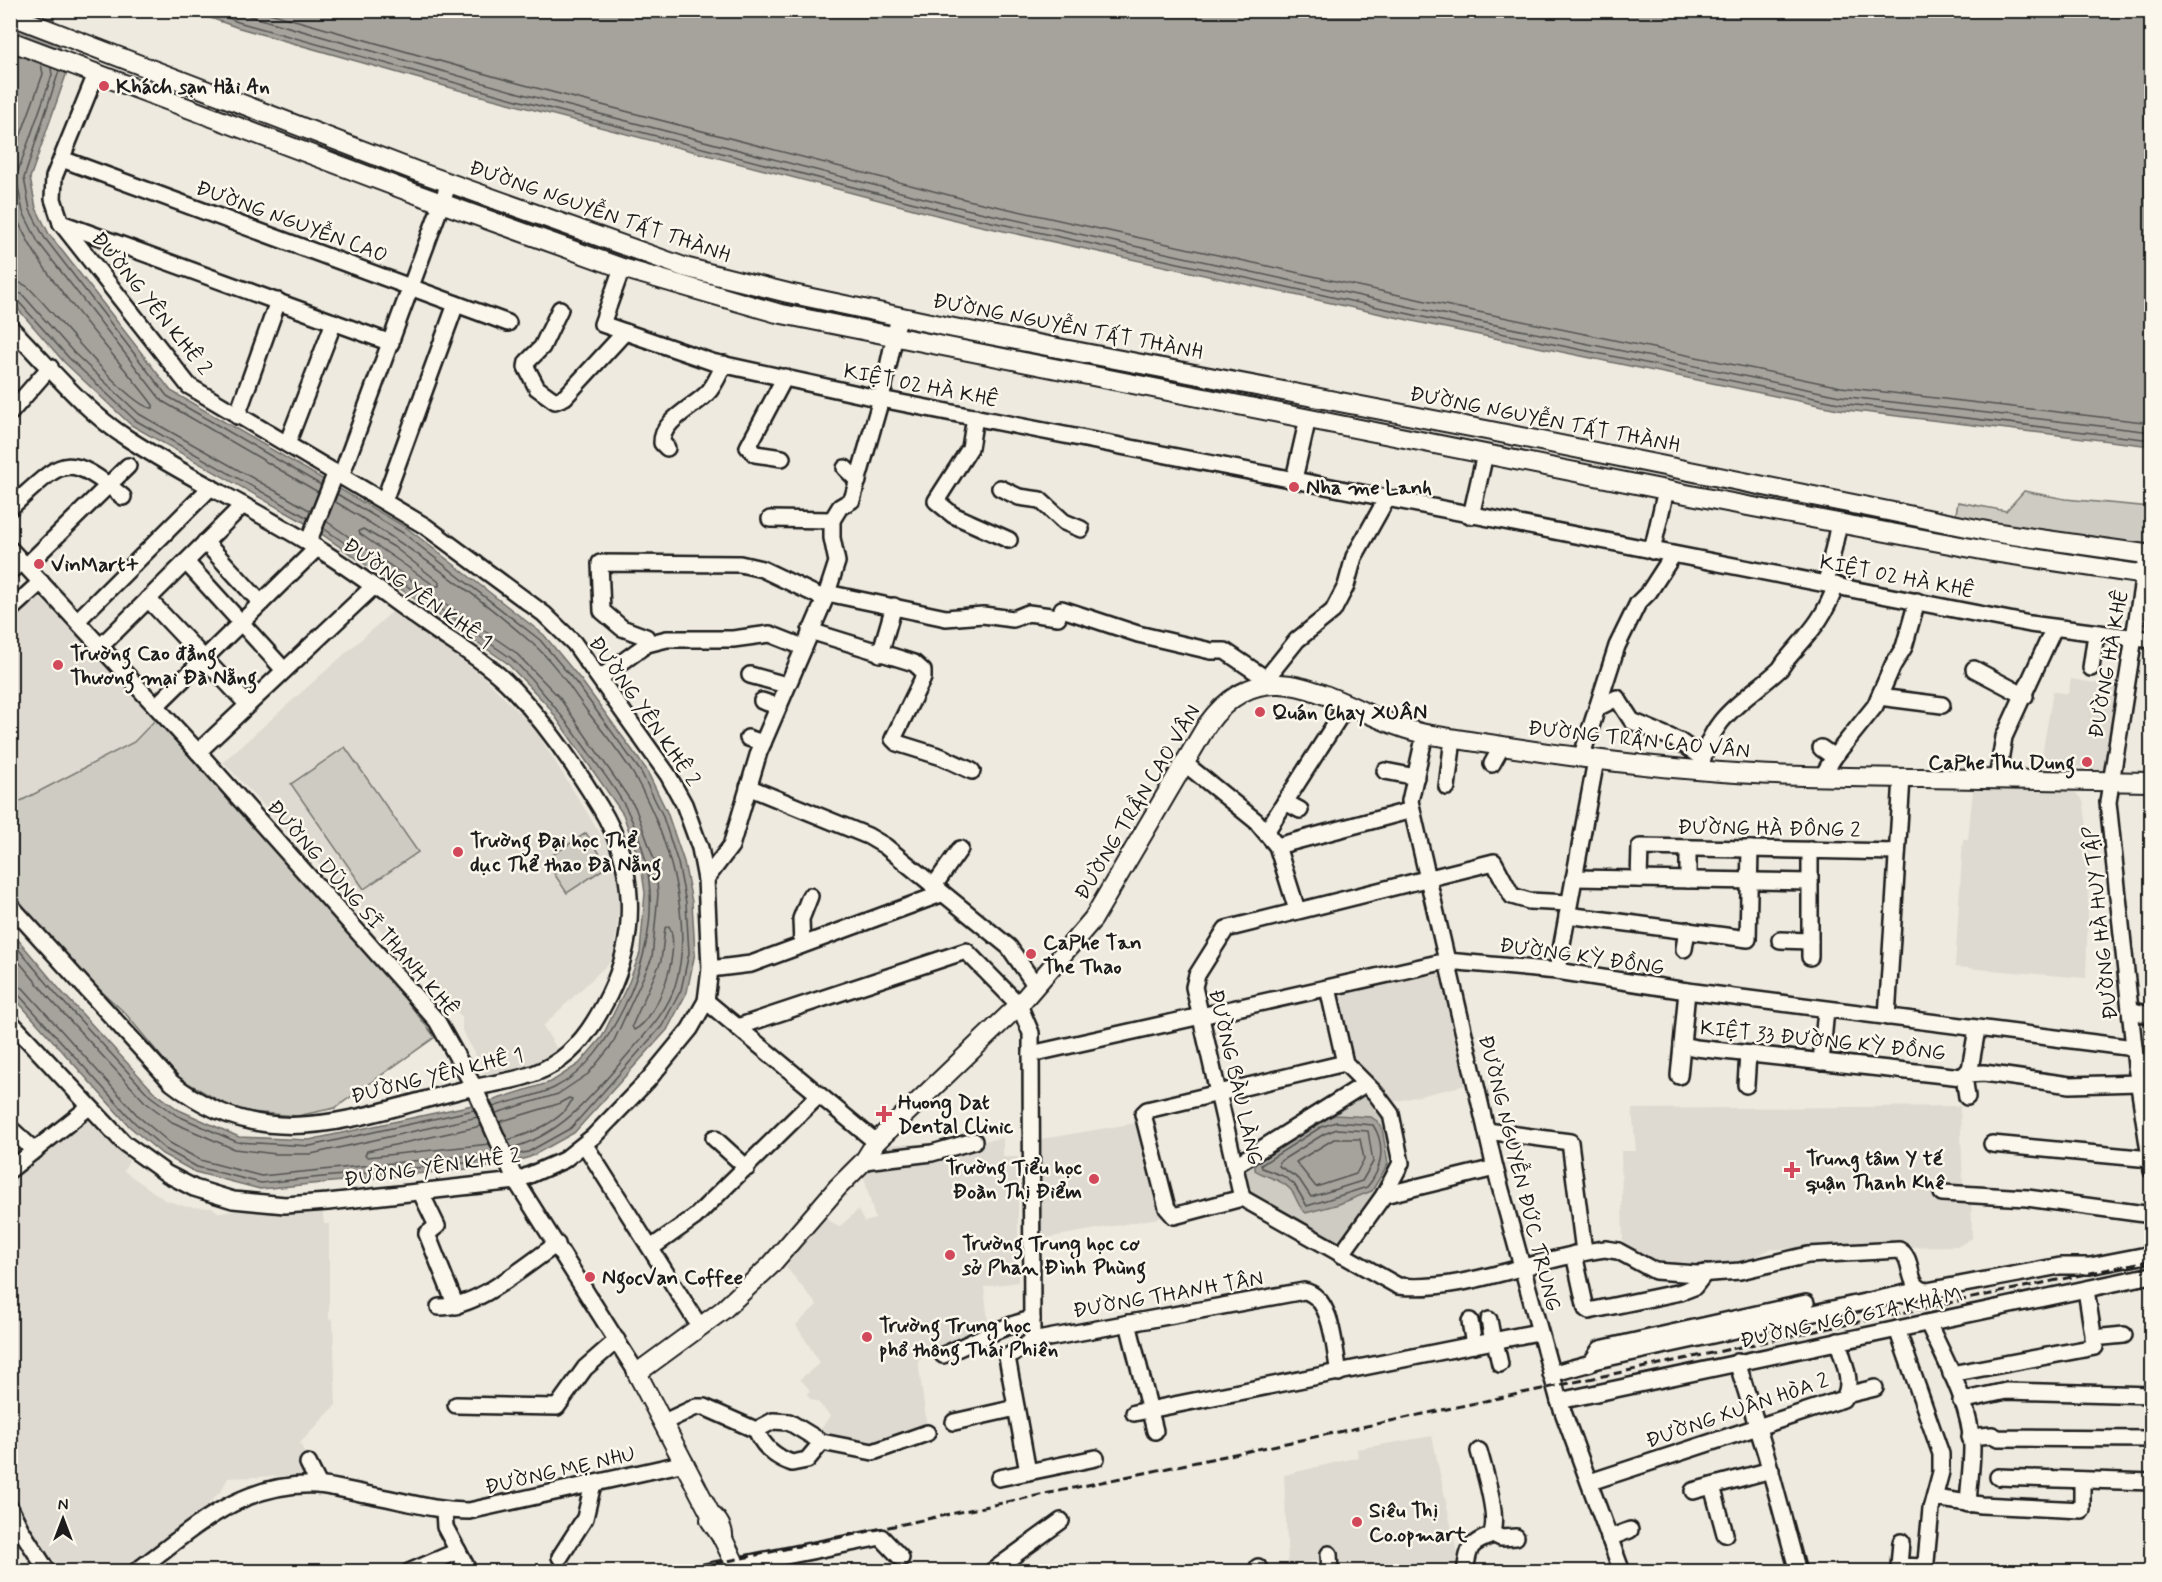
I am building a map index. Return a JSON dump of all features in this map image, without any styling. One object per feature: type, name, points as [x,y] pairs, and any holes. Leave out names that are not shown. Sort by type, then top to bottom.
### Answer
[{"type":"main road","name":"ĐƯỜNG NGUYỄN TẤT THÀNH","points":[[10,15],[449,183],[684,267],[899,316],[1992,532],[2149,555]]},
{"type":"main road","name":"ĐƯỜNG NGUYỄN TẤT THÀNH","points":[[10,41],[442,204],[622,268],[777,313],[1733,503],[2148,576]]},
{"type":"main road","points":[[1182,393],[1186,371]]},
{"type":"main road","points":[[1424,441],[1428,419]]},
{"type":"main road","points":[[1733,503],[1737,480]]},
{"type":"main road","name":"ĐƯỜNG TRẦN CAO VÂN","points":[[637,1373],[723,1310],[771,1265],[838,1187],[864,1161],[876,1142],[1019,1005],[1093,919],[1183,762],[1220,707],[1242,690],[1263,681],[1300,687],[1425,734],[1589,759],[1701,764],[1822,777],[2151,782]]},
{"type":"main road","points":[[637,1373],[711,1515],[710,1520],[723,1539],[738,1569]]},
{"type":"street","name":"ĐƯỜNG YÊN KHÊ 2","points":[[10,1021],[88,1107],[148,1163],[194,1188],[233,1200],[285,1205],[422,1193],[516,1181],[552,1167],[585,1145],[676,1048],[695,1022],[706,1001],[710,969],[706,879],[696,834],[677,790],[574,644],[544,615],[425,526],[384,501],[336,478],[287,444],[189,386],[61,223],[53,199],[53,188],[62,159],[96,74]]},
{"type":"street","name":"ĐƯỜNG NGUYỄN CAO","points":[[62,159],[508,322]]},
{"type":"street","points":[[156,706],[261,603],[312,542],[391,343],[449,183]]},
{"type":"street","points":[[61,223],[391,343]]},
{"type":"street","name":"KIỆT 02 HÀ KHÊ","points":[[622,268],[602,324],[724,364],[881,399],[1294,479],[1471,516],[2054,628],[2151,640]]},
{"type":"street","points":[[237,416],[278,302]]},
{"type":"street","points":[[384,501],[456,304]]},
{"type":"street","points":[[560,309],[542,346],[526,362],[537,388],[555,401],[565,397],[625,332]]},
{"type":"street","points":[[706,879],[731,846],[748,787],[777,706],[826,596],[837,562],[832,537],[832,520],[840,507],[852,500],[881,399],[899,316]]},
{"type":"street","points":[[287,444],[334,322]]},
{"type":"street","name":"ĐƯỜNG YÊN KHÊ 1","points":[[10,327],[96,413],[126,438],[312,542],[511,686],[541,720],[614,831],[627,873],[631,911],[625,950],[613,987],[594,1023],[570,1052],[547,1069],[477,1094],[313,1126],[254,1123],[223,1115],[193,1099],[156,1067],[10,905]]},
{"type":"street","points":[[666,448],[662,443],[662,436],[683,412],[710,390],[724,364]]},
{"type":"street","points":[[10,413],[50,367]]},
{"type":"street","points":[[782,458],[755,454],[748,447],[784,377]]},
{"type":"street","points":[[975,417],[970,448],[953,479],[938,495],[936,501],[938,505],[973,525],[1009,540]]},
{"type":"street","points":[[1294,479],[1308,418]]},
{"type":"street","points":[[1471,516],[1485,454]]},
{"type":"street","points":[[10,508],[51,471],[66,465],[79,466],[123,497]]},
{"type":"street","points":[[20,566],[128,466]]},
{"type":"street","points":[[845,468],[858,481]]},
{"type":"street","points":[[77,621],[211,487]]},
{"type":"street","points":[[1000,488],[1019,497],[1040,500],[1048,504],[1064,522],[1081,529]]},
{"type":"street","points":[[1652,551],[1666,490]]},
{"type":"street","points":[[647,644],[646,637],[622,628],[602,611],[600,563],[740,564],[762,569],[826,596],[894,606],[946,618],[983,615],[1013,619],[1028,613],[1060,613],[1211,651],[1226,651],[1263,681],[1297,640],[1333,611],[1340,599],[1354,557],[1387,498]]},
{"type":"street","points":[[101,646],[243,505]]},
{"type":"street","points":[[770,519],[832,520]]},
{"type":"street","points":[[1701,764],[1710,738],[1728,711],[1782,667],[1805,641],[1830,602],[1839,523]]},
{"type":"street","points":[[205,542],[261,603]]},
{"type":"street","name":"ĐƯỜNG DŨNG SĨ THANH KHÊ","points":[[10,549],[20,566],[41,582],[156,706],[437,1021],[477,1094],[516,1181],[637,1373]]},
{"type":"street","points":[[1557,971],[1574,878],[1597,708],[1617,646],[1638,603],[1649,592],[1673,555]]},
{"type":"street","name":"ĐƯỜNG HÀ KHÊ","points":[[2109,781],[2148,576],[2149,555]]},
{"type":"street","points":[[186,562],[284,670]]},
{"type":"street","points":[[10,610],[41,582]]},
{"type":"street","points":[[198,752],[374,587]]},
{"type":"street","points":[[148,599],[248,705]]},
{"type":"street","points":[[1822,777],[1827,752],[1875,706],[1893,665],[1904,647],[1917,602]]},
{"type":"street","points":[[880,654],[894,606]]},
{"type":"street","points":[[1997,779],[2004,737],[2025,696],[2054,628]]},
{"type":"street","points":[[810,631],[914,663],[923,671],[923,678],[893,739],[897,743],[942,756],[972,771]]},
{"type":"street","points":[[600,678],[647,644],[667,639],[733,639],[770,634],[803,646]]},
{"type":"street","points":[[2091,668],[2096,634]]},
{"type":"street","points":[[1974,669],[2025,696]]},
{"type":"street","points":[[750,675],[786,685]]},
{"type":"street","points":[[1879,697],[1903,702],[1942,705]]},
{"type":"street","points":[[1597,708],[1617,698],[1632,721],[1679,741],[1694,754],[1701,764]]},
{"type":"street","points":[[762,701],[777,706]]},
{"type":"street","points":[[1266,832],[1347,705]]},
{"type":"street","name":"ĐƯỜNG NGUYỄN ĐỨC TRUNG","points":[[1425,734],[1410,801],[1495,1168],[1558,1401],[1622,1572]]},
{"type":"street","points":[[748,738],[763,743]]},
{"type":"street","points":[[1447,787],[1453,739]]},
{"type":"street","points":[[1492,764],[1502,746]]},
{"type":"street","points":[[1183,762],[1266,832],[1277,846],[1297,910]]},
{"type":"street","points":[[1385,771],[1416,777]]},
{"type":"street","points":[[1887,1017],[1902,778]]},
{"type":"street","name":"ĐƯỜNG HÀ HUY TẬP","points":[[1992,1144],[2151,1165],[2130,1010],[2108,802],[2109,781]]},
{"type":"street","points":[[748,787],[868,836],[899,856],[937,890],[1009,947],[1036,986]]},
{"type":"street","points":[[1286,802],[1300,810]]},
{"type":"street","points":[[1277,846],[1412,810]]},
{"type":"street","name":"ĐƯỜNG HÀ ĐÔNG 2","points":[[1639,879],[1640,847],[1897,852]]},
{"type":"street","points":[[1688,848],[1688,880]]},
{"type":"street","points":[[710,969],[751,964],[937,890],[960,849]]},
{"type":"street","points":[[1568,909],[1748,939],[1750,849]]},
{"type":"street","points":[[1810,850],[1810,957]]},
{"type":"street","name":"ĐƯỜNG BÀU LÀNG","points":[[1242,1198],[1200,1018],[1194,980],[1221,934],[1233,926],[1494,862],[1512,896],[1568,909]]},
{"type":"street","points":[[1574,878],[1810,882]]},
{"type":"street","points":[[802,945],[801,918],[810,896]]},
{"type":"street","points":[[1684,949],[1686,930]]},
{"type":"street","points":[[1780,940],[1810,941]]},
{"type":"street","points":[[737,1027],[966,951],[1019,1005],[1031,1033],[1032,1341],[1006,1357],[1028,1472]]},
{"type":"street","name":"ĐƯỜNG KỲ ĐỒNG","points":[[1030,1054],[1200,1018],[1447,961],[1557,971],[1687,992],[1977,1029],[2135,1055]]},
{"type":"street","points":[[1328,988],[1345,1063],[1376,1094],[1391,1114],[1401,1163],[1410,1189]]},
{"type":"street","name":"KIỆT 33 ĐƯỜNG KỲ ĐỒNG","points":[[1687,992],[1682,1045],[1748,1054],[1965,1075],[1970,1069],[1977,1029]]},
{"type":"street","points":[[706,1001],[876,1142]]},
{"type":"street","points":[[1821,1062],[1827,1010]]},
{"type":"street","points":[[2130,1010],[2151,1016]]},
{"type":"street","points":[[1679,1076],[1682,1045]]},
{"type":"street","points":[[1746,1085],[1748,1054]]},
{"type":"street","points":[[2135,1055],[2151,1063]]},
{"type":"street","points":[[1345,1063],[1147,1110],[1143,1114],[1162,1197],[1174,1216],[1242,1198],[1398,1286],[1415,1288],[1454,1282],[1605,1249],[1618,1251],[1655,1271],[1705,1273],[1740,1270],[1808,1255],[1899,1250],[1907,1258],[1914,1284],[1920,1290]]},
{"type":"street","points":[[1967,1097],[1965,1075],[1984,1073],[2070,1085],[2139,1083]]},
{"type":"street","points":[[1234,1166],[1365,1084]]},
{"type":"street","points":[[651,1248],[695,1217],[819,1096]]},
{"type":"street","points":[[10,1170],[88,1107]]},
{"type":"street","points":[[10,1128],[35,1151]]},
{"type":"street","points":[[1487,1131],[1570,1142],[1579,1253],[1586,1309],[1589,1311],[1681,1292],[1694,1287],[1705,1273]]},
{"type":"street","points":[[714,1138],[747,1168]]},
{"type":"street","points":[[864,1161],[932,1154],[974,1141]]},
{"type":"street","points":[[585,1145],[700,1327]]},
{"type":"street","points":[[1341,1255],[1383,1195],[1401,1163]]},
{"type":"street","points":[[1383,1195],[1495,1168]]},
{"type":"street","points":[[422,1193],[437,1226],[427,1234],[456,1306]]},
{"type":"street","points":[[1942,1193],[2028,1198],[2151,1215]]},
{"type":"street","points":[[439,1307],[456,1306],[477,1299],[557,1244]]},
{"type":"street","points":[[1551,1374],[1593,1361],[1920,1290],[1959,1286],[2060,1266],[2090,1266],[2151,1254]]},
{"type":"street","name":"ĐƯỜNG NGÔ GIA KHẢM","points":[[1558,1401],[2151,1275]]},
{"type":"street","points":[[1951,1374],[2095,1347],[2086,1290]]},
{"type":"street","name":"ĐƯỜNG THANH TÂN","points":[[1032,1341],[1297,1292],[1311,1293],[1321,1301],[1327,1314],[1339,1373]]},
{"type":"street","points":[[1593,1361],[1596,1352],[1600,1349],[1806,1303]]},
{"type":"street","points":[[943,1355],[996,1333],[1007,1326],[1032,1319]]},
{"type":"street","points":[[1489,1320],[1500,1364]]},
{"type":"street","points":[[1470,1321],[1474,1345]]},
{"type":"street","points":[[1128,1323],[1155,1431]]},
{"type":"street","points":[[1928,1323],[1961,1401],[1970,1437],[1968,1504]]},
{"type":"street","points":[[1897,1329],[1941,1454],[1941,1472],[1931,1509],[1925,1569],[1899,1566],[1901,1542]]},
{"type":"street","points":[[1134,1413],[1538,1332]]},
{"type":"street","points":[[2093,1338],[2124,1335]]},
{"type":"street","points":[[456,1405],[557,1407],[585,1368],[617,1340]]},
{"type":"street","name":"ĐƯỜNG XUÂN HÒA 2","points":[[1590,1482],[1843,1399],[1846,1395],[1848,1381],[1838,1341]]},
{"type":"street","points":[[1737,1362],[1759,1428],[1798,1572]]},
{"type":"street","points":[[1846,1395],[1875,1388]]},
{"type":"street","points":[[1961,1401],[2006,1391],[2151,1395]]},
{"type":"street","points":[[664,1422],[689,1410],[704,1407],[756,1430],[763,1444],[773,1454],[792,1463],[807,1460],[822,1442]]},
{"type":"street","points":[[954,1422],[1016,1408]]},
{"type":"street","points":[[756,1430],[779,1420],[799,1426],[822,1442],[873,1452],[927,1433]]},
{"type":"street","points":[[1970,1437],[1992,1435],[1998,1438],[2151,1439]]},
{"type":"street","points":[[1479,1451],[1493,1511],[1492,1534]]},
{"type":"street","points":[[999,1478],[1096,1458]]},
{"type":"street","points":[[308,1463],[319,1485]]},
{"type":"street","name":"ĐƯỜNG MẸ NHU","points":[[135,1572],[233,1501],[263,1490],[319,1485],[444,1511],[469,1511],[685,1463]]},
{"type":"street","points":[[1693,1491],[1771,1470]]},
{"type":"street","points":[[1998,1477],[2151,1482]]},
{"type":"street","points":[[1935,1498],[1968,1504],[2082,1510],[2082,1480]]},
{"type":"street","points":[[560,1557],[585,1518],[592,1484]]},
{"type":"street","points":[[1712,1486],[1725,1534]]},
{"type":"street","points":[[10,1508],[48,1572]]},
{"type":"street","points":[[444,1511],[445,1527],[466,1566]]},
{"type":"street","points":[[991,1572],[1061,1521]]},
{"type":"street","points":[[1610,1538],[1630,1530]]},
{"type":"street","points":[[1465,1572],[1470,1546],[1474,1541],[1492,1534],[1501,1538],[1516,1537]]},
{"type":"street","points":[[706,1572],[738,1569],[881,1537],[901,1558]]},
{"type":"street","points":[[409,1572],[458,1551]]},
{"type":"street","points":[[1329,1554],[1330,1572]]},
{"type":"shaded area","points":[[2024,491],[2065,499],[2151,507],[2151,555],[1954,525],[1958,502],[2006,511]]},
{"type":"shaded area","name":"Trường Cao đẳng Thương mại Đà Nẵng","points":[[33,590],[156,719],[134,742],[11,806],[11,610]]},
{"type":"shaded area","name":"Trường Đại học Thể dục Thể thao Đà Nẵng","points":[[393,611],[482,675],[534,728],[605,841],[615,863],[620,903],[613,959],[543,1026],[560,1054],[506,1075],[487,1076],[462,1030],[462,1017],[223,762]]},
{"type":"shaded area","points":[[2071,679],[2119,687],[2106,771],[2041,761],[2053,691],[2068,694]]},
{"type":"shaded area","points":[[156,719],[389,978],[435,1037],[335,1108],[297,1116],[237,1111],[179,1078],[125,1013],[48,942],[11,901],[11,806],[134,742]]},
{"type":"shaded area","points":[[345,747],[418,852],[364,889],[291,784]]},
{"type":"shaded area","points":[[1973,790],[2070,791],[2076,793],[2083,801],[2090,844],[2086,978],[1955,967],[1963,839],[1968,839]]},
{"type":"shaded area","points":[[586,833],[608,866],[567,893],[545,860]]},
{"type":"shaded area","points":[[1438,967],[1466,1085],[1389,1103],[1354,1064],[1337,991]]},
{"type":"shaded area","points":[[1361,1088],[1384,1111],[1396,1165],[1340,1247],[1245,1196],[1238,1165]]},
{"type":"shaded area","name":"Trung tâm Y tế quận Thanh Khê","points":[[1960,1106],[1963,1189],[1971,1189],[1972,1238],[1959,1246],[1770,1249],[1744,1263],[1695,1264],[1649,1260],[1623,1244],[1621,1151],[1636,1151],[1632,1109]]},
{"type":"shaded area","points":[[85,1121],[93,1124],[129,1161],[124,1171],[165,1200],[187,1207],[213,1208],[218,1212],[322,1208],[324,1224],[329,1224],[329,1319],[333,1320],[336,1405],[300,1443],[314,1475],[228,1478],[221,1491],[199,1514],[119,1571],[62,1571],[24,1522],[11,1491],[10,1180],[78,1123]]},
{"type":"shaded area","name":"Trường Tiểu học Đoàn Thị Điểm","points":[[1136,1123],[1164,1217],[1035,1240],[1035,1140]]},
{"type":"shaded area","points":[[977,1130],[983,1141],[1003,1138],[1003,1157],[1018,1157],[1018,1282],[984,1287],[989,1330],[938,1348],[918,1361],[927,1427],[869,1448],[817,1435],[830,1416],[819,1403],[809,1398],[807,1394],[810,1390],[800,1379],[820,1363],[796,1325],[817,1305],[786,1267],[823,1216],[839,1227],[858,1210],[864,1222],[875,1219],[862,1169],[887,1144],[932,1144]]},
{"type":"shaded area","points":[[1432,1436],[1458,1558],[1463,1559],[1459,1572],[1340,1571],[1338,1560],[1318,1560],[1288,1567],[1284,1475],[1358,1457],[1357,1449]]},
{"type":"water","points":[[52,10],[66,75],[30,178],[36,208],[49,234],[171,391],[407,528],[544,635],[581,680],[646,769],[667,812],[684,862],[692,902],[695,953],[687,992],[667,1030],[574,1133],[530,1157],[498,1166],[260,1189],[195,1172],[162,1154],[130,1127],[11,994],[10,930],[61,991],[153,1091],[179,1110],[239,1137],[309,1140],[491,1101],[551,1082],[579,1064],[602,1037],[629,982],[640,953],[645,893],[641,865],[623,814],[548,706],[507,663],[307,524],[131,425],[64,362],[11,301],[11,11]]},
{"type":"water","points":[[191,11],[2151,11],[2151,446],[1838,409],[1431,325],[963,222],[466,92],[236,27]]},
{"type":"water","points":[[1335,1115],[1371,1117],[1377,1121],[1382,1128],[1388,1164],[1372,1191],[1339,1204],[1306,1213],[1290,1189],[1255,1170],[1255,1163],[1270,1150],[1293,1136]]},
{"type":"railway","points":[[676,1572],[2152,1260]]},
{"type":"place","name":"Khách sạn Hải An","points":[[104,86]]},
{"type":"place","name":"Nha me Lanh","points":[[1294,487]]},
{"type":"place","name":"VinMart+","points":[[39,564]]},
{"type":"place","name":"Trường Cao đẳng Thương mại Đà Nẵng","points":[[58,665]]},
{"type":"place","name":"Quán Chay XUÂN","points":[[1260,712]]},
{"type":"place","name":"CaPhe Thu Dung","points":[[2087,762]]},
{"type":"place","name":"Trường Đại học Thể dục Thể thao Đà Nẵng","points":[[458,852]]},
{"type":"place","name":"CaPhe Tan The Thao","points":[[1031,954]]},
{"type":"place","name":"Huong Dat Dental Clinic","points":[[884,1114]]},
{"type":"place","name":"Trung tâm Y tế quận Thanh Khê","points":[[1792,1170]]},
{"type":"place","name":"Trường Tiểu học Đoàn Thị Điểm","points":[[1094,1179]]},
{"type":"place","name":"Trường Trung học cơ sở Phan Đình Phùng","points":[[950,1255]]},
{"type":"place","name":"NgocVan Coffee","points":[[590,1277]]},
{"type":"place","name":"Trường Trung học phổ thông Thái Phiên","points":[[867,1337]]},
{"type":"place","name":"Siêu Thị Co.opmart","points":[[1357,1522]]}]
